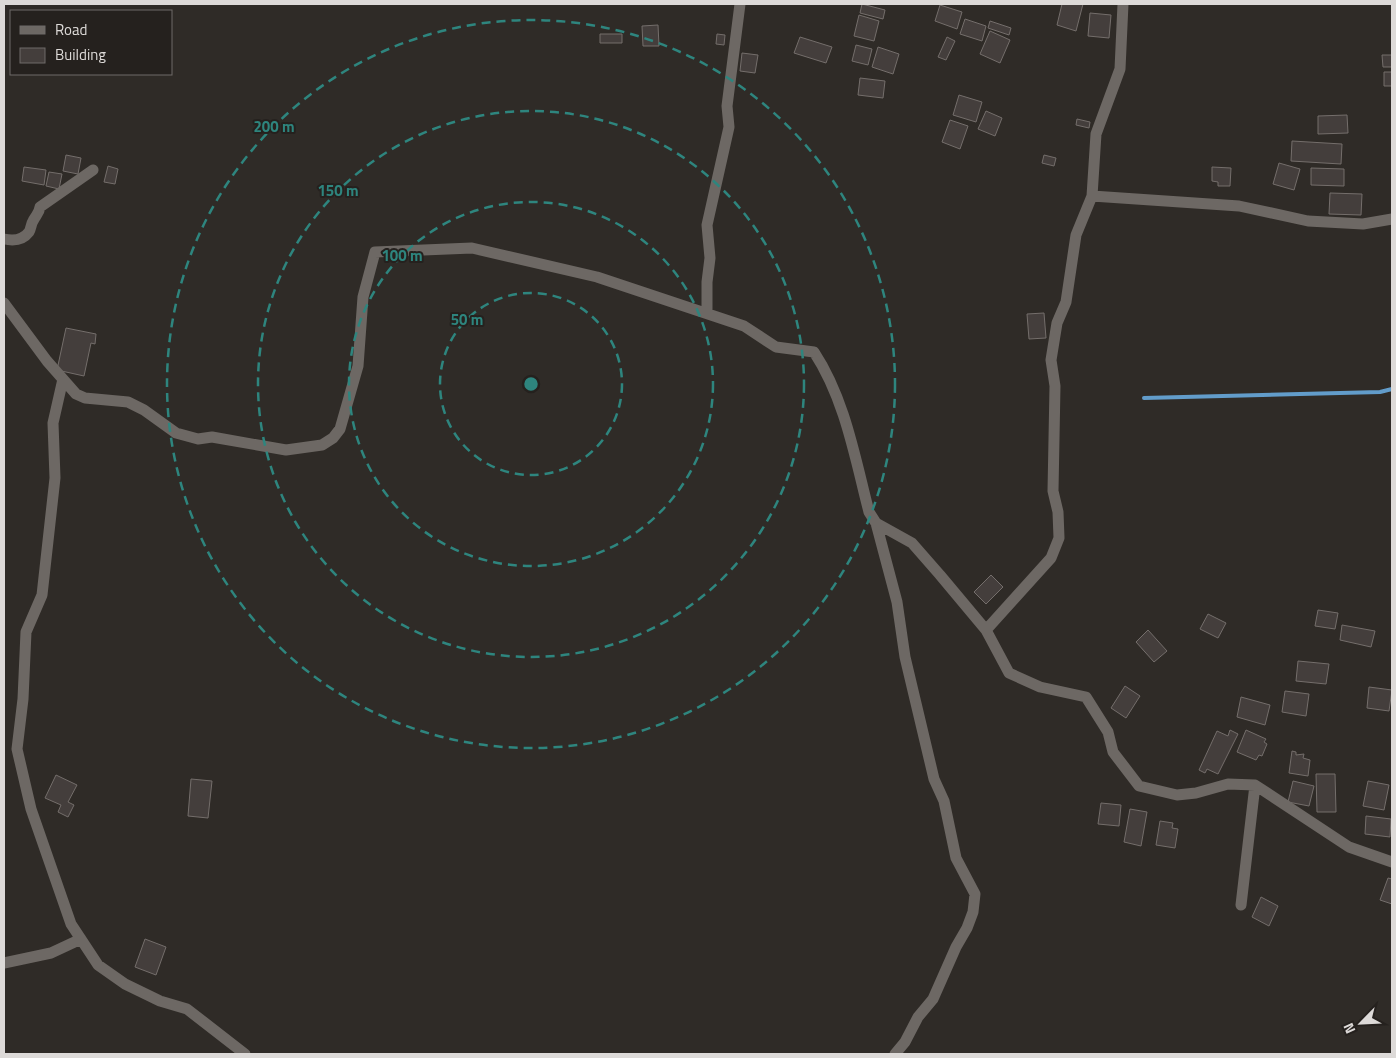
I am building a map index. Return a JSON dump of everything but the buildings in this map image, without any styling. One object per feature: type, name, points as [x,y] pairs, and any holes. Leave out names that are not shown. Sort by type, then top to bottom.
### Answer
[{"type":"street","points":[[707,313],[707,282],[710,258],[707,225],[729,127],[727,106],[740,4]]},
{"type":"street","points":[[986,630],[1051,558],[1059,538],[1058,512],[1053,491],[1055,386],[1051,360],[1057,323],[1066,302],[1076,235],[1092,196],[1096,134],[1120,69],[1123,4]]},
{"type":"street","points":[[4,239],[16,240],[22,238],[30,231],[32,221],[39,213],[40,207],[93,170]]},
{"type":"street","points":[[1092,196],[1238,206],[1308,222],[1363,224],[1392,219]]},
{"type":"street","points":[[4,302],[47,361],[76,394],[85,398],[128,402],[144,410],[176,433],[198,439],[212,437],[286,450],[322,445],[333,438],[340,429],[358,366],[362,297],[375,252],[472,248],[597,277],[744,326],[776,347],[814,352],[829,374],[838,396],[869,512],[876,523],[897,602],[905,657],[934,779],[944,801],[943,808],[951,829],[956,858],[975,894],[974,912],[933,999],[918,1017],[905,1042],[895,1054]]},
{"type":"street","points":[[63,378],[53,423],[55,478],[42,595],[26,632],[23,699],[17,749],[30,809],[71,924],[98,965],[125,984],[160,1000],[187,1009],[245,1054]]},
{"type":"street","points":[[876,523],[912,543],[986,630],[1009,673],[1040,687],[1086,697],[1108,732],[1113,752],[1139,786],[1177,795],[1196,793],[1228,784],[1255,785],[1350,847],[1392,862]]},
{"type":"street","points":[[1241,904],[1255,785]]},
{"type":"street","points":[[4,963],[51,953],[81,939]]},
{"type":"waterway","points":[[1144,398],[1380,392],[1392,389]]}]
